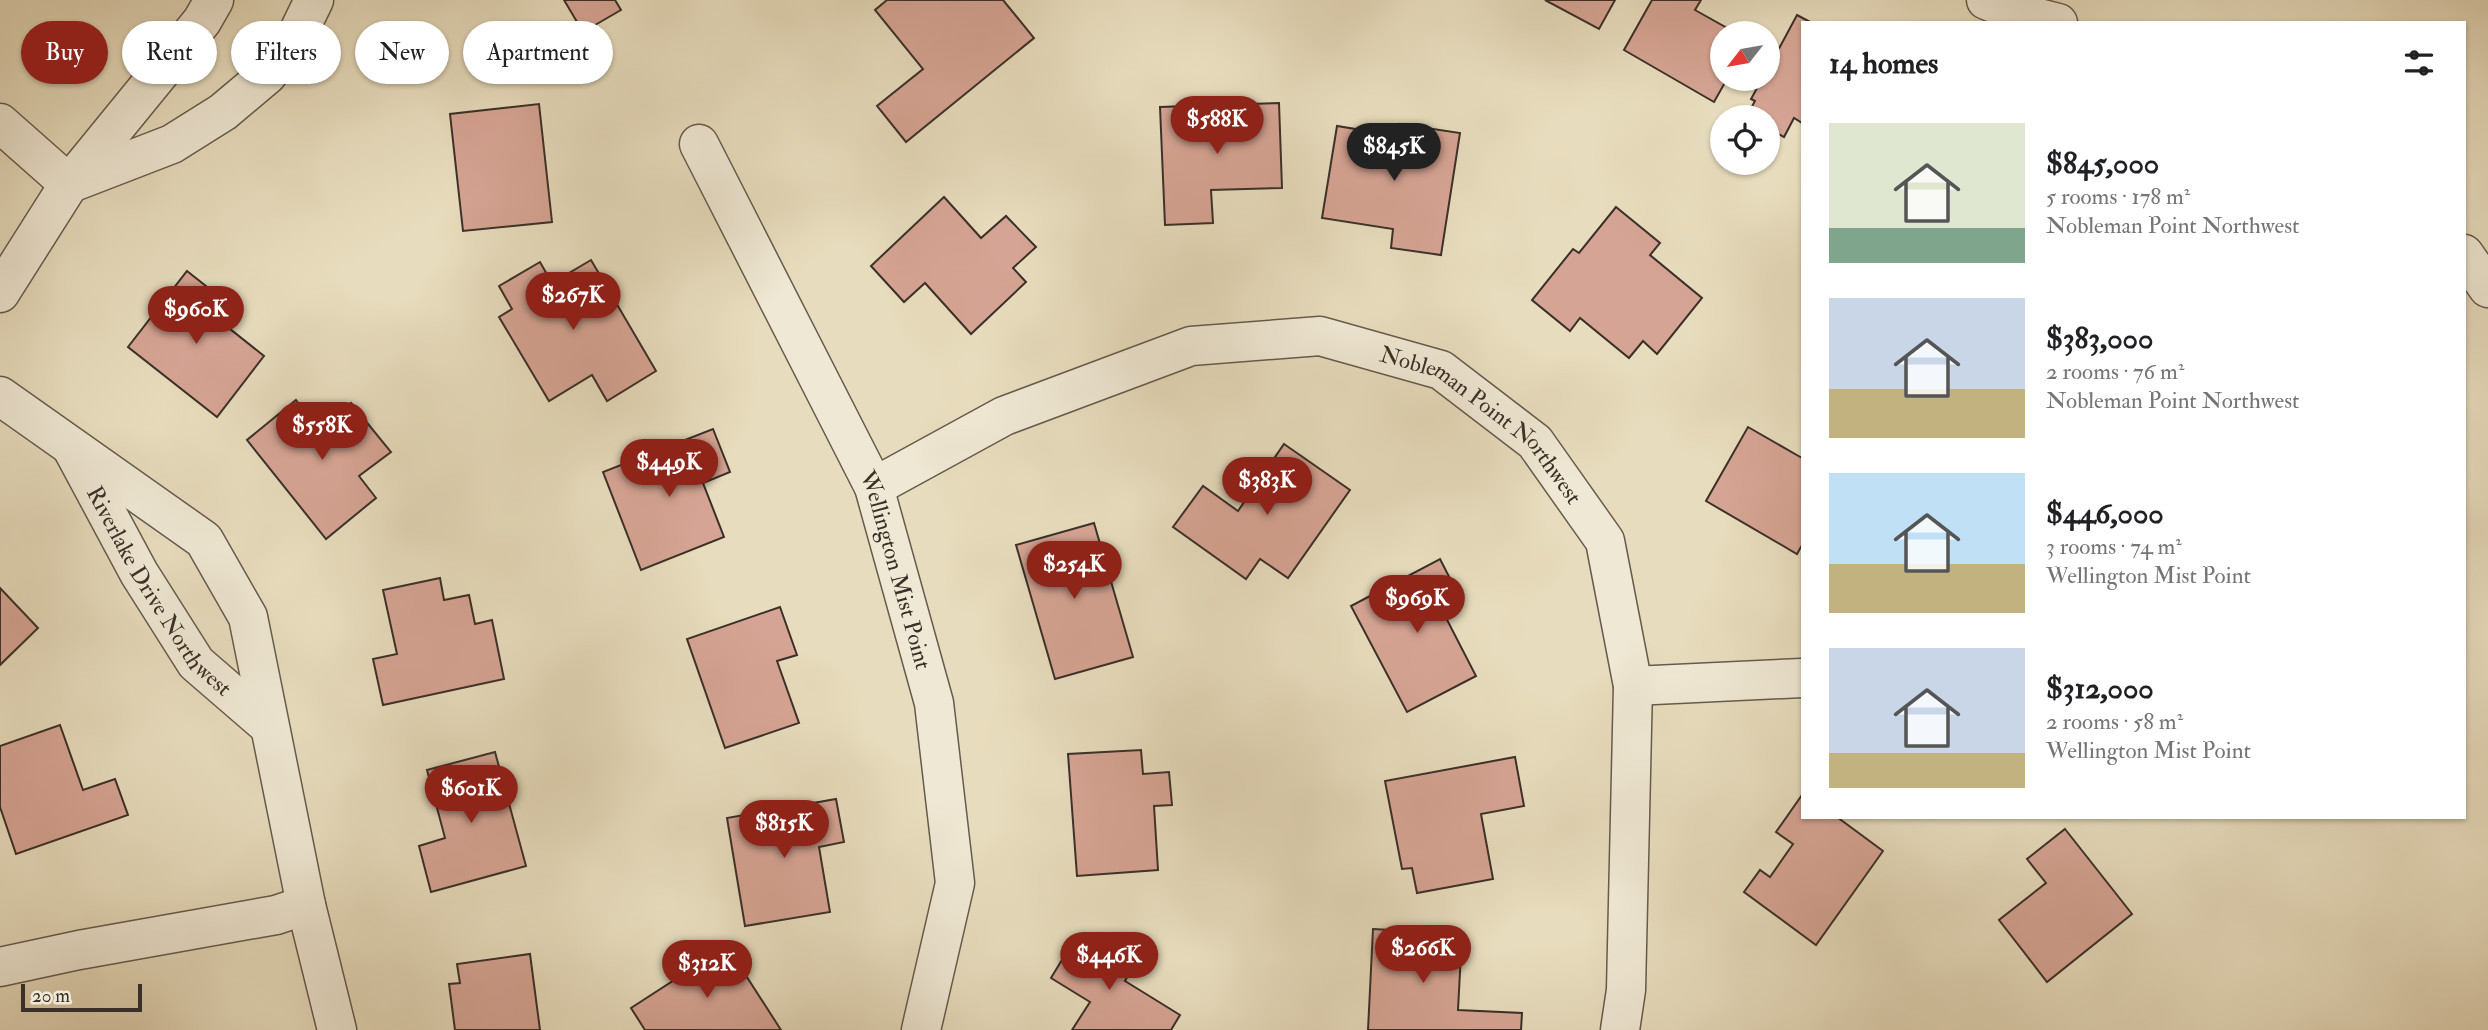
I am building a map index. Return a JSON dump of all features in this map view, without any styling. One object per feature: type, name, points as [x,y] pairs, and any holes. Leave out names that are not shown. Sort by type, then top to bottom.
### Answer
[{"type":"street","points":[[0,293],[69,184],[202,21],[214,0]]},
{"type":"street","points":[[69,184],[172,144],[223,112],[267,75],[296,37],[314,0]]},
{"type":"street","points":[[1986,0],[2050,21]]},
{"type":"street","points":[[0,123],[69,184]]},
{"type":"street","name":"Wellington Mist Point","points":[[699,145],[874,487],[934,703],[955,883],[921,1030]]},
{"type":"street","points":[[2466,257],[2488,288]]},
{"type":"street","name":"Nobleman Point Northwest","points":[[874,487],[1004,416],[1191,346],[1320,336],[1441,370],[1535,442],[1605,541],[1633,686],[1627,969],[1620,1030]]},
{"type":"street","name":"Riverlake Drive Northwest","points":[[0,396],[204,540],[248,617],[306,905],[337,1030]]},
{"type":"street","name":"Riverlake Drive Northwest","points":[[68,442],[139,573],[196,663],[269,726]]},
{"type":"street","points":[[1633,686],[1801,678]]},
{"type":"street","points":[[0,967],[276,915],[306,905]]},
{"type":"building","points":[[564,0],[615,0],[621,10],[602,21],[576,21]]},
{"type":"building","points":[[887,0],[1003,0],[1034,38],[906,142],[877,106],[923,69],[875,10]]},
{"type":"building","points":[[1545,0],[1615,0],[1599,29]]},
{"type":"building","points":[[1652,0],[1701,0],[1695,10],[1715,21],[1710,21],[1710,91],[1720,91],[1714,102],[1624,50]]},
{"type":"building","points":[[1797,15],[1808,21],[1801,21],[1801,122],[1794,118],[1784,137],[1780,135],[1780,105],[1753,105],[1755,101],[1751,99],[1755,91],[1780,91],[1780,47]]},
{"type":"building","points":[[1279,103],[1282,188],[1211,190],[1213,223],[1165,225],[1160,107]]},
{"type":"building","points":[[539,104],[552,222],[463,231],[450,114]]},
{"type":"building","points":[[1400,124],[1460,133],[1441,255],[1391,248],[1393,229],[1322,218],[1337,126],[1398,136]]},
{"type":"building","points":[[944,197],[981,238],[1006,216],[1036,247],[1013,268],[1026,282],[971,334],[925,283],[904,302],[871,266]]},
{"type":"building","points":[[1616,207],[1660,243],[1650,255],[1702,298],[1657,354],[1643,341],[1629,358],[1580,318],[1570,331],[1532,300],[1573,249],[1579,253]]},
{"type":"building","points":[[591,260],[656,371],[607,401],[592,375],[549,401],[499,317],[512,309],[499,286],[540,262],[552,283]]},
{"type":"building","points":[[187,271],[221,298],[210,313],[264,356],[217,417],[128,347]]},
{"type":"building","points":[[296,400],[310,418],[320,409],[330,421],[351,403],[391,452],[359,476],[376,498],[326,539],[247,440]]},
{"type":"building","points":[[1748,427],[1801,457],[1801,547],[1797,554],[1706,501]]},
{"type":"building","points":[[713,429],[730,472],[703,483],[724,537],[641,570],[603,472]]},
{"type":"building","points":[[1284,444],[1350,490],[1288,578],[1260,559],[1246,579],[1173,527],[1203,486],[1238,511]]},
{"type":"building","points":[[1094,523],[1133,657],[1055,679],[1016,545]]},
{"type":"building","points":[[1440,559],[1463,604],[1444,614],[1476,676],[1407,712],[1351,606]]},
{"type":"building","points":[[440,578],[444,600],[469,595],[475,624],[492,620],[504,679],[383,705],[373,659],[397,654],[383,590]]},
{"type":"building","points":[[0,588],[38,628],[0,665]]},
{"type":"building","points":[[780,607],[797,655],[777,661],[799,723],[725,748],[687,639]]},
{"type":"building","points":[[60,725],[83,790],[115,779],[128,815],[16,854],[0,807],[0,746]]},
{"type":"building","points":[[1141,750],[1143,774],[1169,772],[1172,805],[1154,806],[1158,870],[1077,876],[1068,754]]},
{"type":"building","points":[[495,752],[526,866],[431,892],[419,846],[445,838],[427,770]]},
{"type":"building","points":[[1515,757],[1524,806],[1481,814],[1493,879],[1417,893],[1412,868],[1402,869],[1385,781]]},
{"type":"building","points":[[1801,796],[1801,819],[1840,819],[1883,851],[1816,945],[1744,892],[1760,870],[1770,877],[1793,844],[1776,832]]},
{"type":"building","points":[[836,799],[844,842],[819,847],[830,912],[745,926],[727,818]]},
{"type":"building","points":[[2065,829],[2132,914],[2047,982],[1999,920],[2046,883],[2027,859]]},
{"type":"building","points":[[1373,929],[1462,934],[1458,1010],[1522,1013],[1521,1030],[1368,1030]]},
{"type":"building","points":[[1077,935],[1132,968],[1125,981],[1180,1015],[1171,1030],[1072,1030],[1090,1002],[1051,978]]},
{"type":"building","points":[[727,946],[781,1030],[645,1030],[631,1008]]},
{"type":"building","points":[[530,954],[540,1030],[455,1030],[449,984],[460,983],[457,964]]}]
